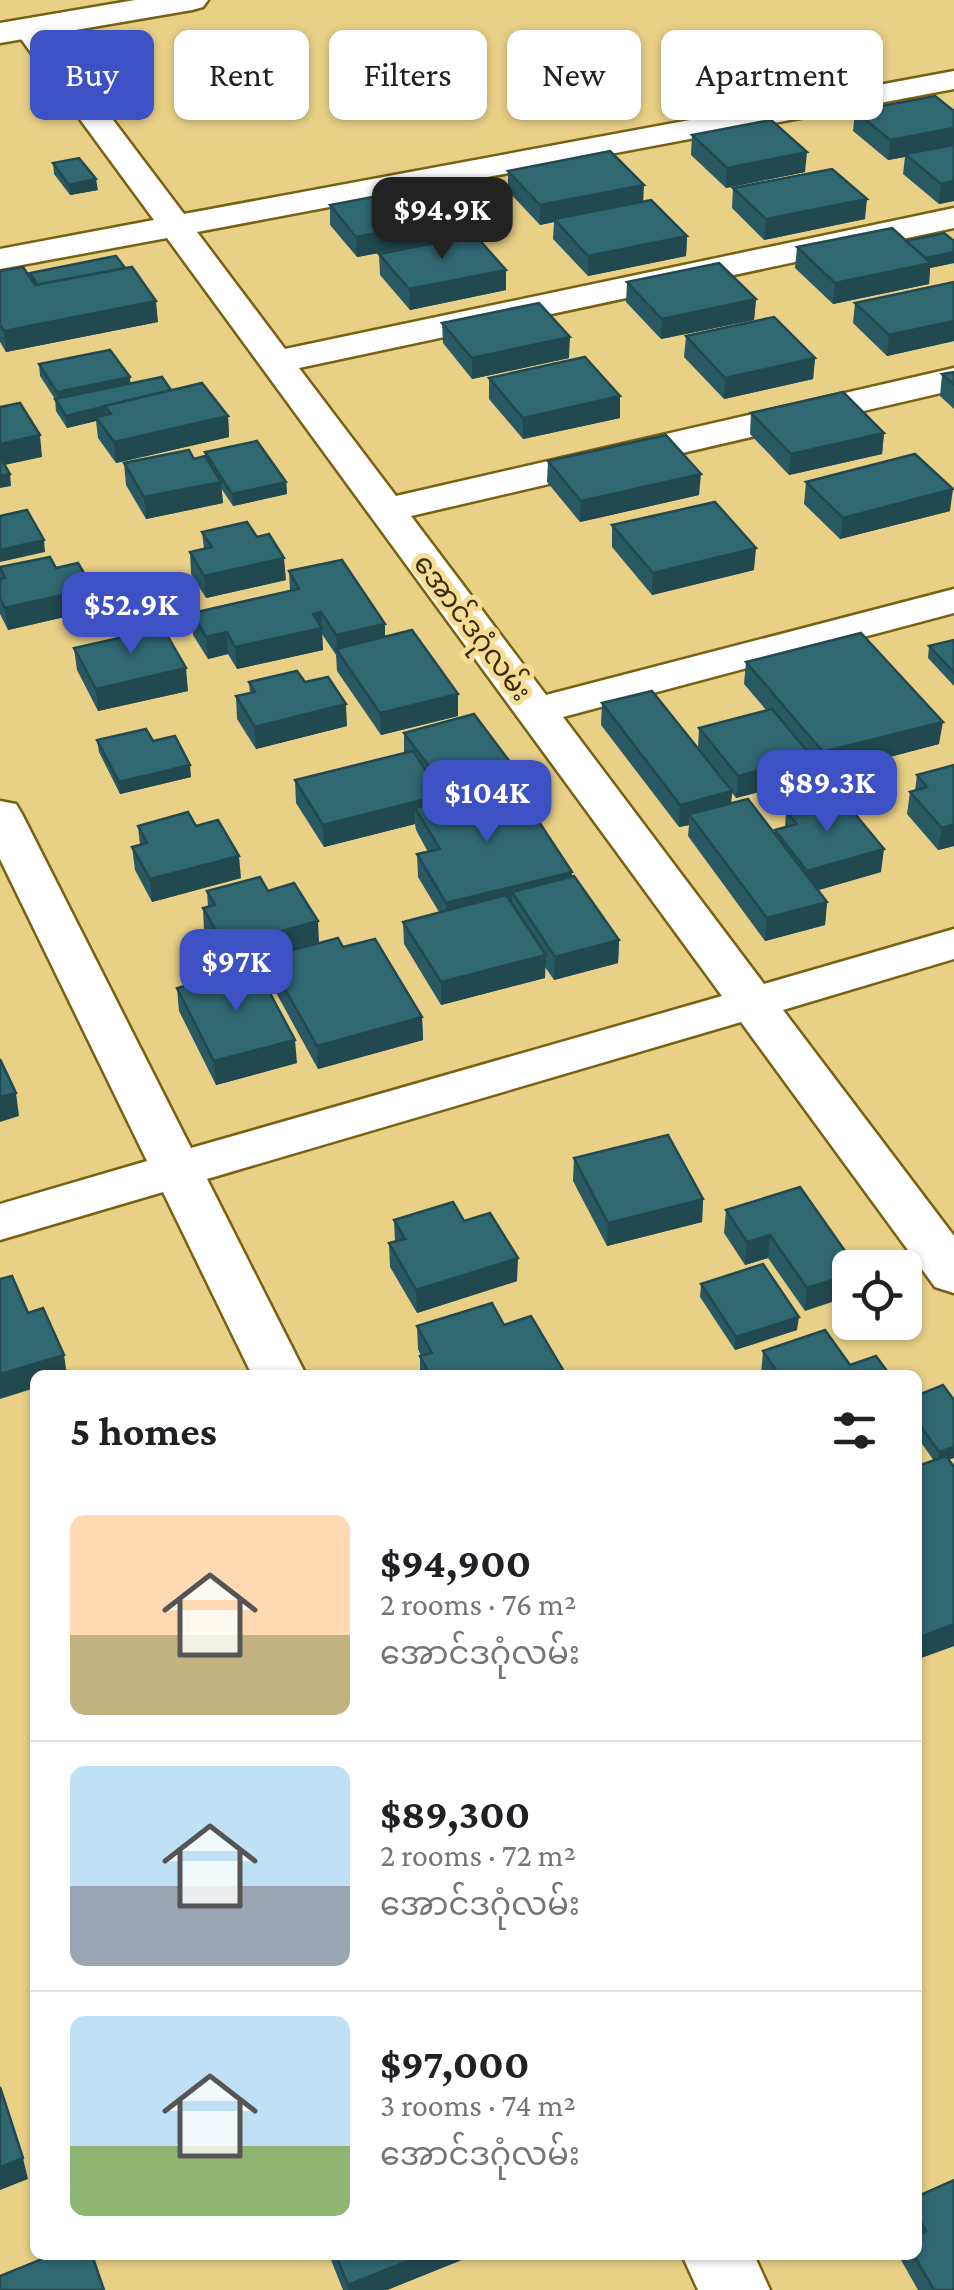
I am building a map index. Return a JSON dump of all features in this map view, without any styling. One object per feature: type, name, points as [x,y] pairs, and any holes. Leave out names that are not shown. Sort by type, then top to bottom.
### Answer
[{"type":"main road","points":[[14,30],[192,0]]},
{"type":"street","name":"အောင်ဒဂုံလမ်း","points":[[14,30],[175,226],[954,1274]]},
{"type":"street","points":[[0,260],[954,80]]},
{"type":"street","points":[[276,362],[954,218]]},
{"type":"street","points":[[386,510],[954,380]]},
{"type":"street","points":[[536,711],[954,601]]},
{"type":"street","points":[[0,814],[277,1370]]},
{"type":"street","points":[[0,1222],[954,944]]},
{"type":"street","points":[[720,2260],[735,2290]]},
{"type":"building","points":[[935,96],[954,111],[954,128],[890,140],[866,120],[883,120],[883,106]]},
{"type":"building","points":[[771,120],[807,152],[727,168],[692,135]]},
{"type":"building","points":[[954,145],[954,181],[941,184],[905,154]]},
{"type":"building","points":[[610,151],[644,185],[540,205],[508,171]]},
{"type":"building","points":[[79,158],[96,179],[69,185],[53,163]]},
{"type":"building","points":[[832,169],[867,199],[766,219],[733,188]]},
{"type":"building","points":[[430,186],[458,217],[356,237],[330,205]]},
{"type":"building","points":[[651,200],[687,236],[588,256],[554,219]]},
{"type":"building","points":[[892,228],[931,263],[835,283],[797,247]]},
{"type":"building","points":[[944,233],[954,241],[954,252],[926,258],[906,241]]},
{"type":"building","points":[[475,235],[506,270],[409,289],[379,254]]},
{"type":"building","points":[[116,256],[125,268],[38,285],[30,273]]},
{"type":"building","points":[[719,263],[756,299],[662,319],[627,282]]},
{"type":"building","points":[[23,267],[35,285],[132,267],[156,301],[4,331],[0,325],[0,271]]},
{"type":"building","points":[[954,282],[954,321],[889,335],[855,303]]},
{"type":"building","points":[[539,303],[570,337],[472,358],[442,323]]},
{"type":"building","points":[[774,317],[815,358],[725,378],[686,336]]},
{"type":"building","points":[[110,350],[130,377],[57,392],[39,364]]},
{"type":"building","points":[[585,357],[620,396],[523,418],[489,378]]},
{"type":"building","points":[[954,372],[954,385],[942,374]]},
{"type":"building","points":[[162,377],[171,390],[66,416],[55,399]]},
{"type":"building","points":[[202,383],[228,416],[114,442],[96,417],[111,414],[105,406]]},
{"type":"building","points":[[843,392],[884,433],[791,454],[751,413]]},
{"type":"building","points":[[20,403],[40,435],[0,444],[0,407]]},
{"type":"building","points":[[666,435],[701,474],[581,501],[548,461]]},
{"type":"building","points":[[257,441],[286,482],[232,494],[205,452]]},
{"type":"building","points":[[189,450],[194,459],[205,456],[221,482],[144,497],[124,463]]},
{"type":"building","points":[[915,454],[953,489],[843,518],[806,482]]},
{"type":"building","points":[[0,457],[10,474],[0,476]]},
{"type":"building","points":[[715,502],[756,548],[653,573],[612,525]]},
{"type":"building","points":[[27,510],[44,540],[0,550],[0,516]]},
{"type":"building","points":[[247,522],[257,537],[269,534],[284,558],[204,576],[190,552],[212,547],[202,532]]},
{"type":"building","points":[[50,557],[56,568],[78,563],[93,588],[5,608],[0,598],[0,579],[5,578],[0,567]]},
{"type":"building","points":[[342,560],[385,624],[336,635],[321,612],[313,614],[322,628],[235,647],[227,632],[206,637],[192,613],[299,589],[289,571]]},
{"type":"building","points":[[159,621],[186,668],[96,689],[74,648],[137,634],[133,627]]},
{"type":"building","points":[[412,630],[458,694],[380,713],[336,649]]},
{"type":"building","points":[[861,633],[943,722],[823,752],[746,662]]},
{"type":"building","points":[[954,640],[954,672],[929,646]]},
{"type":"building","points":[[297,671],[305,682],[328,677],[346,704],[255,727],[236,696],[255,692],[249,682]]},
{"type":"building","points":[[652,691],[732,791],[680,805],[602,703]]},
{"type":"building","points":[[772,709],[812,757],[738,776],[699,728]]},
{"type":"building","points":[[474,714],[519,774],[449,793],[404,733]]},
{"type":"building","points":[[146,729],[153,741],[175,736],[190,765],[119,782],[97,740]]},
{"type":"building","points":[[413,751],[442,795],[323,825],[295,780]]},
{"type":"building","points":[[954,765],[954,824],[942,828],[910,792],[927,787],[917,775]]},
{"type":"building","points":[[514,784],[572,872],[446,903],[417,854],[440,849],[415,808]]},
{"type":"building","points":[[841,797],[884,849],[807,871],[775,830],[797,824],[786,811]]},
{"type":"building","points":[[748,799],[827,902],[767,918],[689,814]]},
{"type":"building","points":[[188,812],[196,826],[218,820],[239,856],[150,879],[132,847],[147,843],[138,826]]},
{"type":"building","points":[[574,876],[619,940],[555,957],[512,892]]},
{"type":"building","points":[[260,877],[268,891],[294,883],[318,921],[225,946],[203,908],[215,905],[207,891]]},
{"type":"building","points":[[506,895],[546,955],[441,982],[403,922]]},
{"type":"building","points":[[338,938],[343,947],[375,939],[422,1017],[317,1046],[267,957]]},
{"type":"building","points":[[256,967],[295,1040],[214,1061],[177,988]]},
{"type":"building","points":[[0,1059],[16,1093],[0,1097]]},
{"type":"building","points":[[668,1135],[703,1199],[608,1223],[574,1158]]},
{"type":"building","points":[[800,1187],[844,1250],[832,1250],[832,1280],[807,1288],[770,1235],[747,1242],[726,1210]]},
{"type":"building","points":[[453,1202],[464,1221],[490,1213],[518,1258],[416,1290],[389,1243],[405,1239],[394,1220]]},
{"type":"building","points":[[763,1264],[799,1317],[736,1337],[701,1284]]},
{"type":"building","points":[[12,1276],[28,1313],[43,1308],[64,1355],[0,1374],[0,1279]]},
{"type":"building","points":[[492,1303],[504,1325],[531,1316],[563,1370],[427,1370],[420,1356],[432,1353],[417,1326]]},
{"type":"building","points":[[825,1330],[850,1365],[876,1356],[886,1370],[776,1370],[763,1351]]},
{"type":"building","points":[[943,1385],[954,1400],[954,1447],[939,1452],[922,1428],[922,1393]]},
{"type":"building","points":[[946,1456],[954,1467],[954,1624],[922,1636],[922,1465]]},
{"type":"building","points":[[0,2087],[23,2158],[0,2167]]},
{"type":"building","points":[[954,2180],[954,2290],[934,2290],[917,2260],[922,2260],[922,2233],[926,2231],[922,2224],[922,2194]]},
{"type":"building","points":[[40,2260],[94,2260],[104,2290],[0,2290],[0,2276]]},
{"type":"building","points":[[338,2260],[410,2260],[348,2285]]}]
